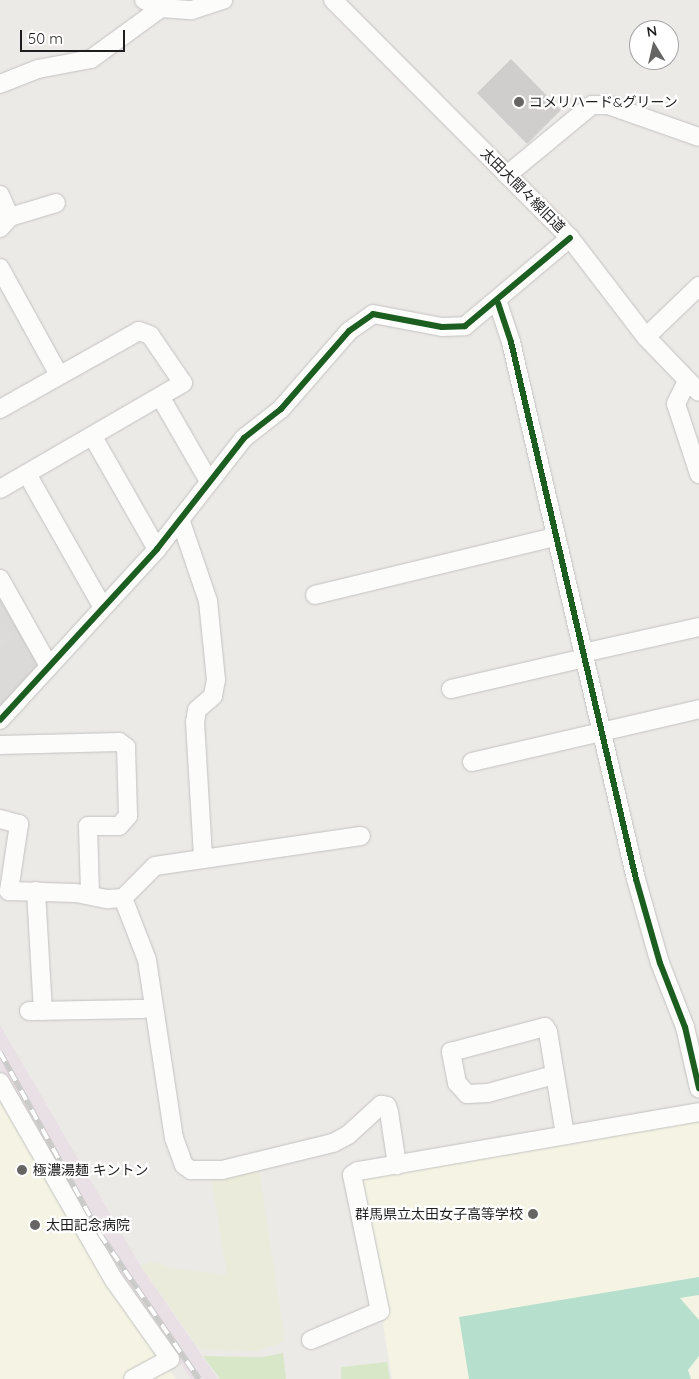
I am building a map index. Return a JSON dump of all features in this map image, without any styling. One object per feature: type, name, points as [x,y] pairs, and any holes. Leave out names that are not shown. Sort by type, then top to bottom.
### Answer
[{"type":"street","points":[[144,0],[161,8],[192,10],[223,0]]},
{"type":"street","name":"太田大間々線旧道","points":[[333,0],[570,238],[646,337],[693,386]]},
{"type":"street","points":[[0,84],[44,68],[91,59],[161,8]]},
{"type":"street","points":[[507,175],[592,105],[608,105],[699,137]]},
{"type":"street","points":[[0,195],[5,223],[56,203]]},
{"type":"street","points":[[0,720],[102,606],[157,549],[244,438],[281,409],[340,341],[365,318],[389,315],[460,328],[498,303],[570,238]]},
{"type":"street","points":[[0,268],[59,375]]},
{"type":"street","points":[[646,337],[699,286]]},
{"type":"street","points":[[498,303],[511,342],[636,879],[691,1047],[699,1088]]},
{"type":"street","points":[[0,408],[139,332],[147,332],[183,383],[161,398],[0,489]]},
{"type":"street","points":[[693,386],[676,404],[699,474]]},
{"type":"street","points":[[161,398],[209,481]]},
{"type":"street","points":[[93,437],[157,549]]},
{"type":"street","points":[[26,474],[102,606]]},
{"type":"street","points":[[180,519],[208,601],[216,680],[213,696],[197,710],[195,722],[203,858]]},
{"type":"street","points":[[315,595],[556,536]]},
{"type":"street","points":[[0,579],[49,666]]},
{"type":"street","points":[[451,689],[699,627]]},
{"type":"street","points":[[472,762],[699,708]]},
{"type":"street","points":[[0,745],[120,742],[126,746],[128,816],[119,826],[88,826],[90,895]]},
{"type":"street","points":[[0,819],[19,824],[9,891],[123,898]]},
{"type":"street","points":[[123,898],[155,866],[361,836]]},
{"type":"street","points":[[36,892],[36,1011],[144,1009]]},
{"type":"street","points":[[123,898],[147,960],[174,1138],[184,1165],[192,1170],[222,1170],[333,1143],[348,1135],[381,1105],[387,1106],[389,1112],[397,1165]]},
{"type":"street","points":[[554,1075],[488,1093],[467,1094],[457,1084],[451,1052],[539,1026],[548,1032],[565,1135]]},
{"type":"street","points":[[0,1082],[114,1280],[170,1360],[133,1379]]},
{"type":"street","points":[[311,1340],[380,1311],[352,1175],[397,1165],[699,1112]]},
{"type":"shaded area","points":[[0,599],[36,662],[37,672],[0,714]]},
{"type":"shaded area","points":[[4,622],[17,639],[0,648],[0,624]]},
{"type":"shaded area","points":[[0,1025],[140,1265],[218,1379],[191,1379],[93,1234],[0,1070]]},
{"type":"shaded area","name":"極濃湯麺 キントン","points":[[0,1095],[149,1344],[176,1379],[0,1379]]},
{"type":"shaded area","name":"群馬県立太田女子高等学校","points":[[699,1118],[699,1379],[392,1379],[383,1324],[387,1317],[360,1175]]},
{"type":"shaded area","points":[[259,1169],[285,1341],[258,1351],[200,1350],[140,1265],[156,1262],[169,1268],[227,1275],[211,1176]]},
{"type":"green space","points":[[699,1277],[699,1295],[680,1298],[699,1320],[699,1356],[688,1370],[691,1379],[469,1379],[459,1317]]},
{"type":"green space","points":[[283,1353],[286,1379],[220,1379],[203,1356],[263,1357]]},
{"type":"green space","points":[[387,1362],[390,1379],[341,1379],[341,1367]]},
{"type":"building","name":"コメリハード&グリーン","points":[[511,59],[561,110],[527,144],[477,93]]},
{"type":"railway","points":[[0,1052],[100,1234],[199,1379]]},
{"type":"cycle path","points":[[0,720],[157,549],[244,438],[281,409],[349,331],[373,314],[442,327],[465,326],[570,238]]},
{"type":"cycle path","points":[[498,303],[511,342],[636,879],[660,963],[685,1027],[699,1088]]},
{"type":"place","name":"コメリハード&グリーン","points":[[519,102]]},
{"type":"place","name":"極濃湯麺 キントン","points":[[22,1170]]},
{"type":"place","name":"群馬県立太田女子高等学校","points":[[533,1214]]},
{"type":"place","name":"太田記念病院","points":[[35,1225]]}]
